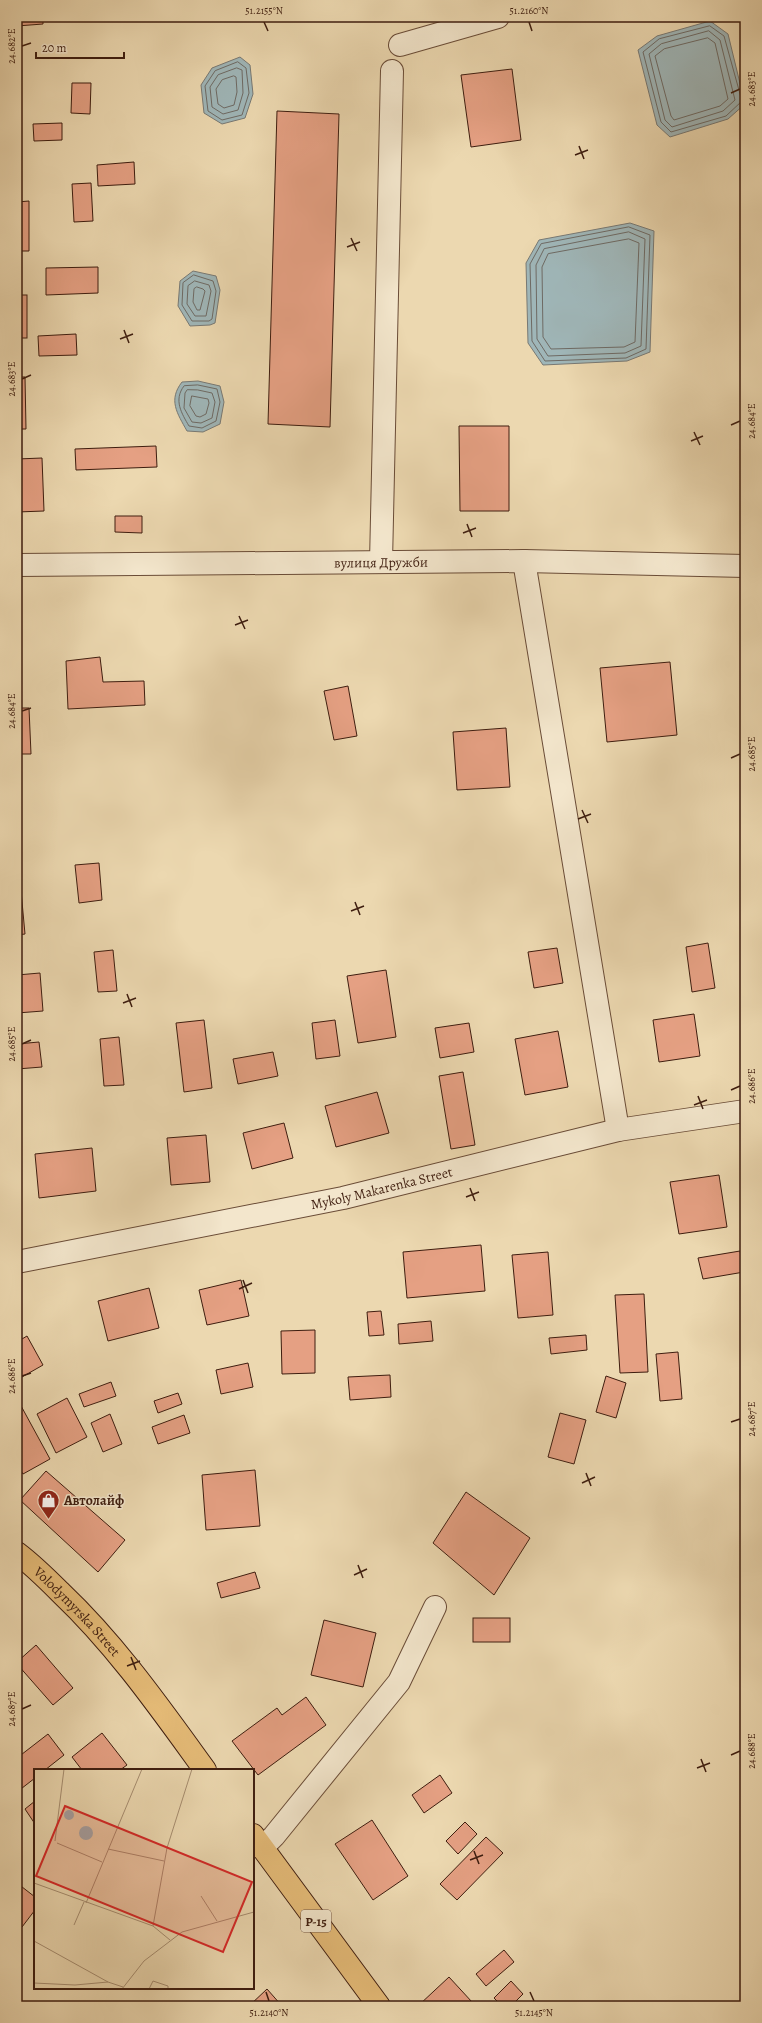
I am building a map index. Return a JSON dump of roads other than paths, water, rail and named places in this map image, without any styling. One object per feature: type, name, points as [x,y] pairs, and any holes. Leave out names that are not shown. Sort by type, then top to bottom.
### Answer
[{"type":"main road","name":"Volodymyrska Street","points":[[17,1553],[30,1563],[85,1615],[117,1652],[204,1769]]},
{"type":"main road","name":"Р-15","points":[[258,1842],[379,2006]]},
{"type":"street","points":[[400,45],[498,17]]},
{"type":"street","points":[[381,562],[392,71]]},
{"type":"street","points":[[524,561],[618,1130]]},
{"type":"street","name":"вулиця Дружби","points":[[17,565],[524,561],[745,566]]},
{"type":"street","name":"Mykoly Makarenka Street","points":[[17,1262],[343,1198],[618,1130],[745,1111]]},
{"type":"street","points":[[258,1842],[274,1836],[399,1682],[435,1607]]},
{"type":"water","points":[[710,21],[728,34],[745,104],[728,119],[670,137],[657,125],[638,50],[657,36]]},
{"type":"water","points":[[240,57],[250,65],[253,94],[245,118],[222,124],[204,113],[201,85],[212,68]]},
{"type":"water","points":[[630,223],[654,231],[650,352],[627,361],[543,365],[528,343],[526,263],[539,240]]},
{"type":"water","points":[[193,271],[216,276],[220,290],[215,323],[210,325],[190,326],[178,306],[180,281]]},
{"type":"water","points":[[198,381],[220,386],[224,402],[220,424],[203,432],[187,431],[177,412],[175,401],[175,395],[182,382]]},
{"type":"place","name":"Автолайф","points":[[48,1520]]}]
